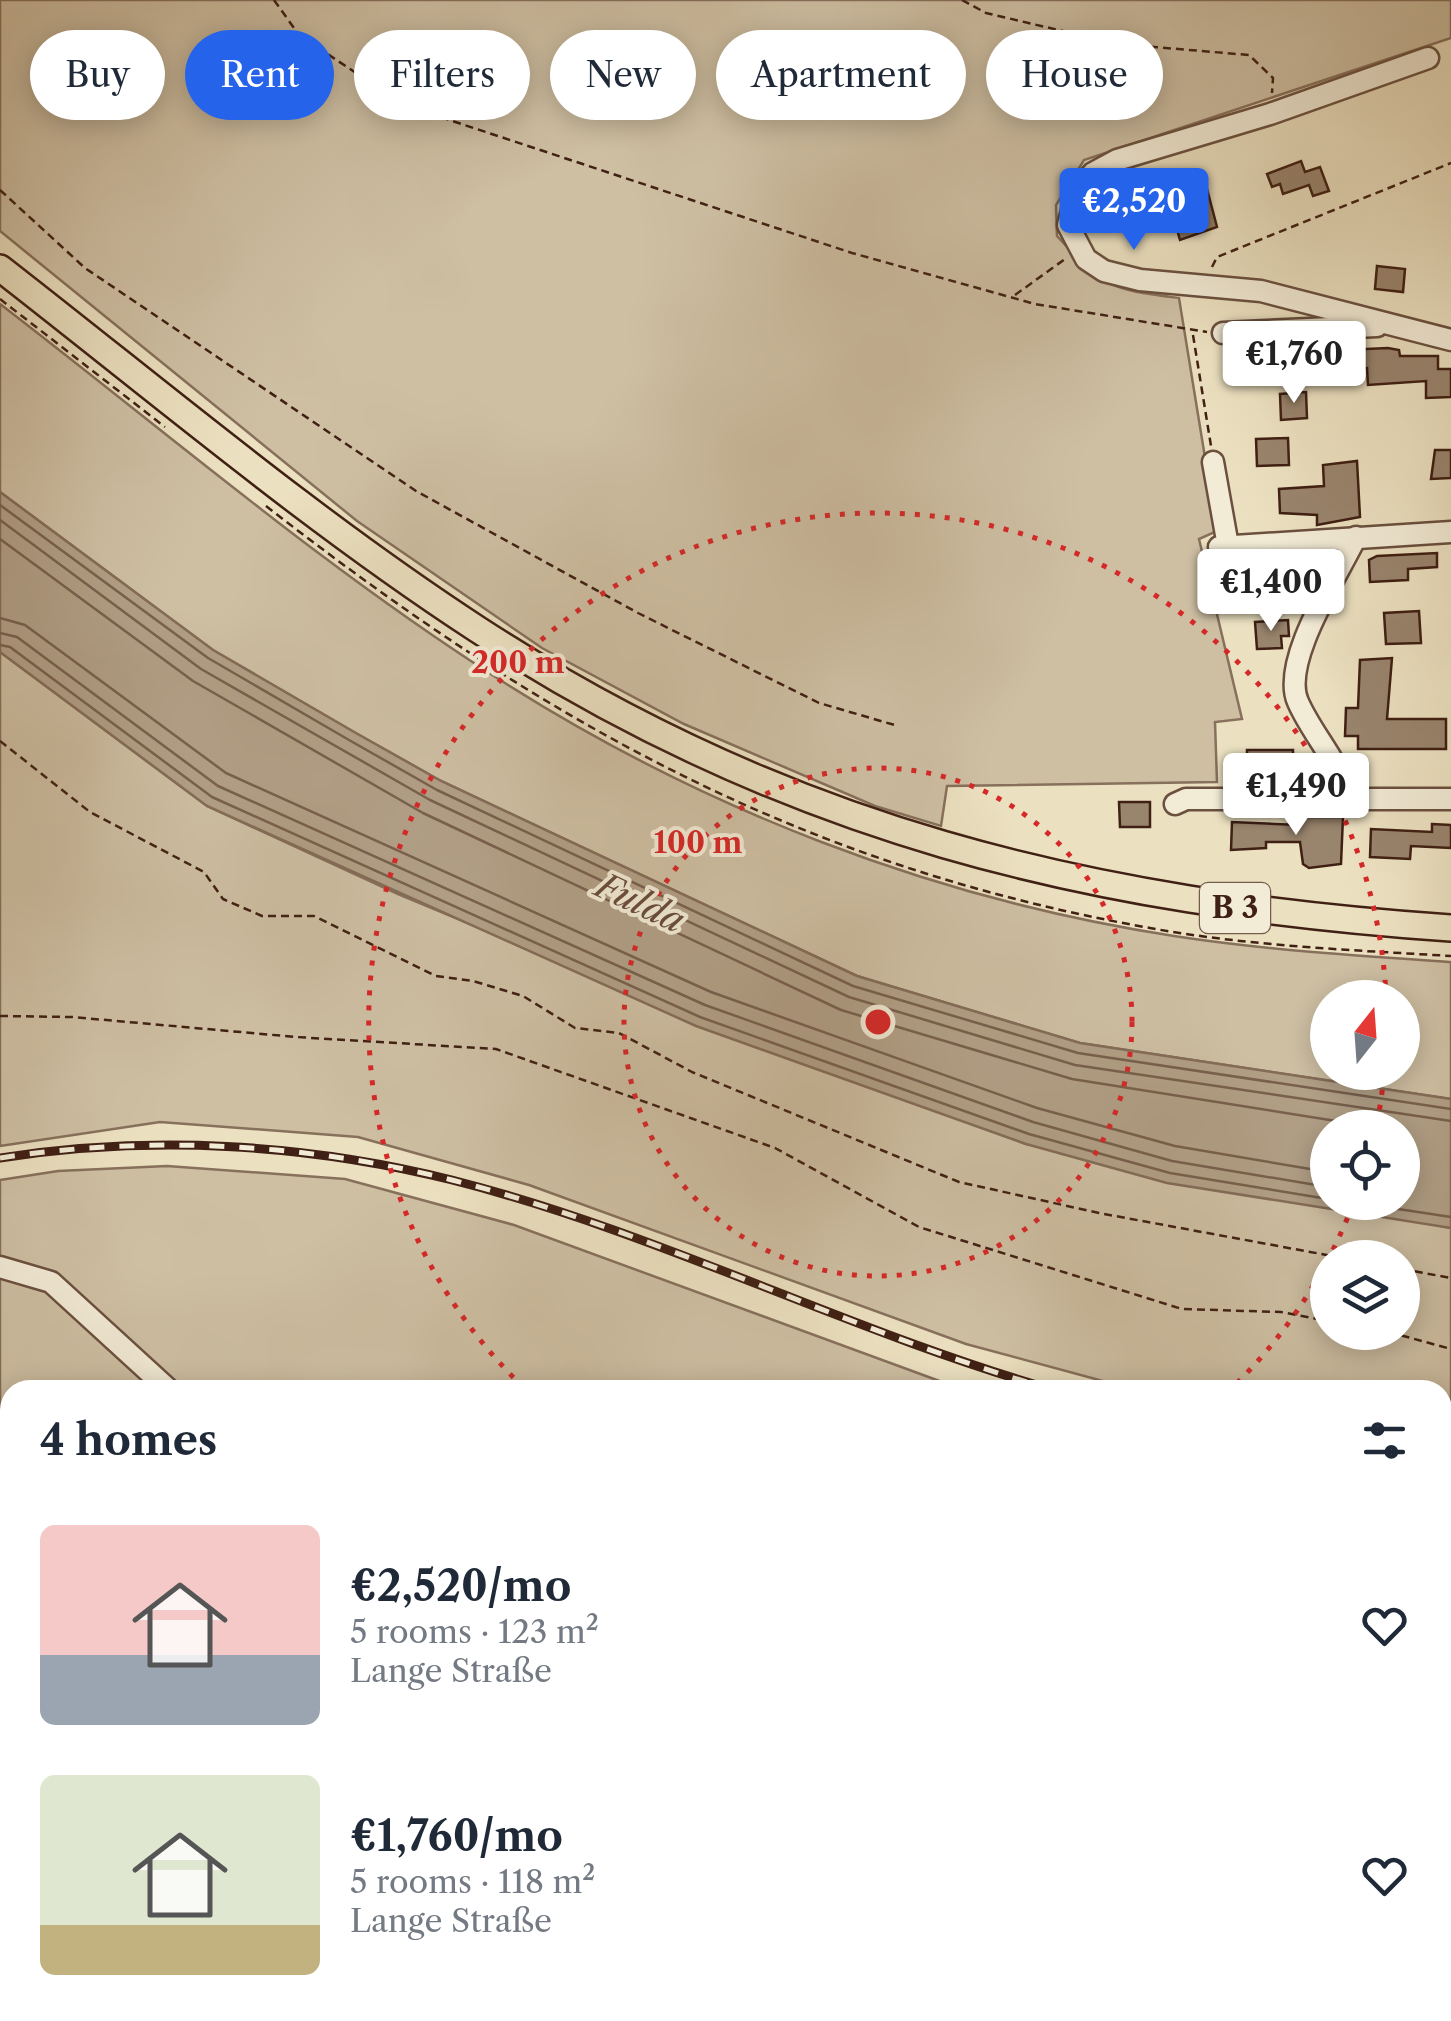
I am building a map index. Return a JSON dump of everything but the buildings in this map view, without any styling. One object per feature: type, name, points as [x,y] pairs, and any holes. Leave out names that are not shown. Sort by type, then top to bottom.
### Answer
[{"type":"main road","name":"B 3","points":[[0,268],[404,579],[536,666],[657,732],[778,788],[898,832],[1022,868],[1244,910],[1451,928]]},
{"type":"street","points":[[1428,58],[1270,114],[1116,160],[1093,173],[1078,190],[1068,225],[1079,249],[1104,271],[1261,291],[1451,340]]},
{"type":"street","points":[[1223,333],[1388,324]]},
{"type":"street","points":[[1213,462],[1223,546],[1451,532]]},
{"type":"street","points":[[1349,798],[1343,775],[1297,701],[1293,676],[1305,640],[1356,537]]},
{"type":"street","points":[[1175,804],[1186,799],[1451,799]]},
{"type":"street","points":[[0,1266],[36,1275],[70,1296],[158,1380]]},
{"type":"path","points":[[962,0],[986,13],[1118,44],[1249,54],[1267,67],[1274,78],[1270,114]]},
{"type":"path","points":[[273,1],[298,35],[404,105],[852,253],[1012,297],[1192,332],[1223,333]]},
{"type":"path","points":[[1202,286],[1217,257],[1451,162]]},
{"type":"path","points":[[0,190],[85,268],[416,490],[638,613],[819,703],[898,726]]},
{"type":"path","points":[[1012,297],[1079,249]]},
{"type":"path","points":[[0,299],[169,430]]},
{"type":"path","points":[[1192,332],[1213,462]]},
{"type":"path","points":[[256,498],[366,583],[514,685],[628,750],[804,832],[961,886],[1153,929],[1451,956]]},
{"type":"path","points":[[0,741],[90,812],[204,872],[223,899],[262,916],[314,916],[436,976],[473,981],[523,996],[575,1028],[619,1034],[692,1072],[959,1182],[1099,1213],[1310,1252]]},
{"type":"path","points":[[0,1016],[72,1017],[296,1038],[496,1049],[776,1148],[919,1228],[1182,1308],[1281,1312],[1310,1318]]},
{"type":"path","points":[[1420,1272],[1451,1278]]},
{"type":"path","points":[[1420,1341],[1451,1350]]},
{"type":"shaded area","points":[[0,0],[1451,0],[1451,38],[1084,160],[1056,205],[1057,236],[1099,277],[1138,292],[1179,298],[1217,531],[1199,539],[1242,719],[1215,722],[1217,782],[947,786],[941,826],[875,806],[684,724],[542,648],[357,521],[0,231]]},
{"type":"shaded area","points":[[0,304],[307,544],[432,635],[575,725],[738,807],[908,873],[1084,920],[1243,945],[1451,962],[1451,1099],[1391,1090],[1420,1090],[1420,980],[1310,980],[1310,1078],[1080,1043],[857,976],[441,781],[213,650],[0,492]]},
{"type":"shaded area","points":[[0,652],[207,806],[398,894],[528,948],[1026,1144],[1310,1200],[1310,1220],[1411,1220],[1451,1228],[1451,1380],[1099,1380],[966,1344],[529,1185],[358,1137],[160,1122],[0,1146]]},
{"type":"shaded area","points":[[167,1166],[345,1179],[514,1225],[937,1380],[0,1380],[0,1180],[58,1171]]},
{"type":"water","name":"Fulda","points":[[0,492],[213,650],[354,732],[441,781],[857,976],[1080,1043],[1310,1078],[1310,1090],[1391,1090],[1451,1099],[1451,1228],[1401,1220],[1420,1220],[1420,1110],[1310,1110],[1310,1206],[1167,1183],[1026,1144],[696,1026],[207,806],[0,652]]},
{"type":"railway","points":[[0,1158],[113,1147],[227,1146],[396,1167],[529,1202],[604,1227],[903,1340],[1022,1380]]}]
